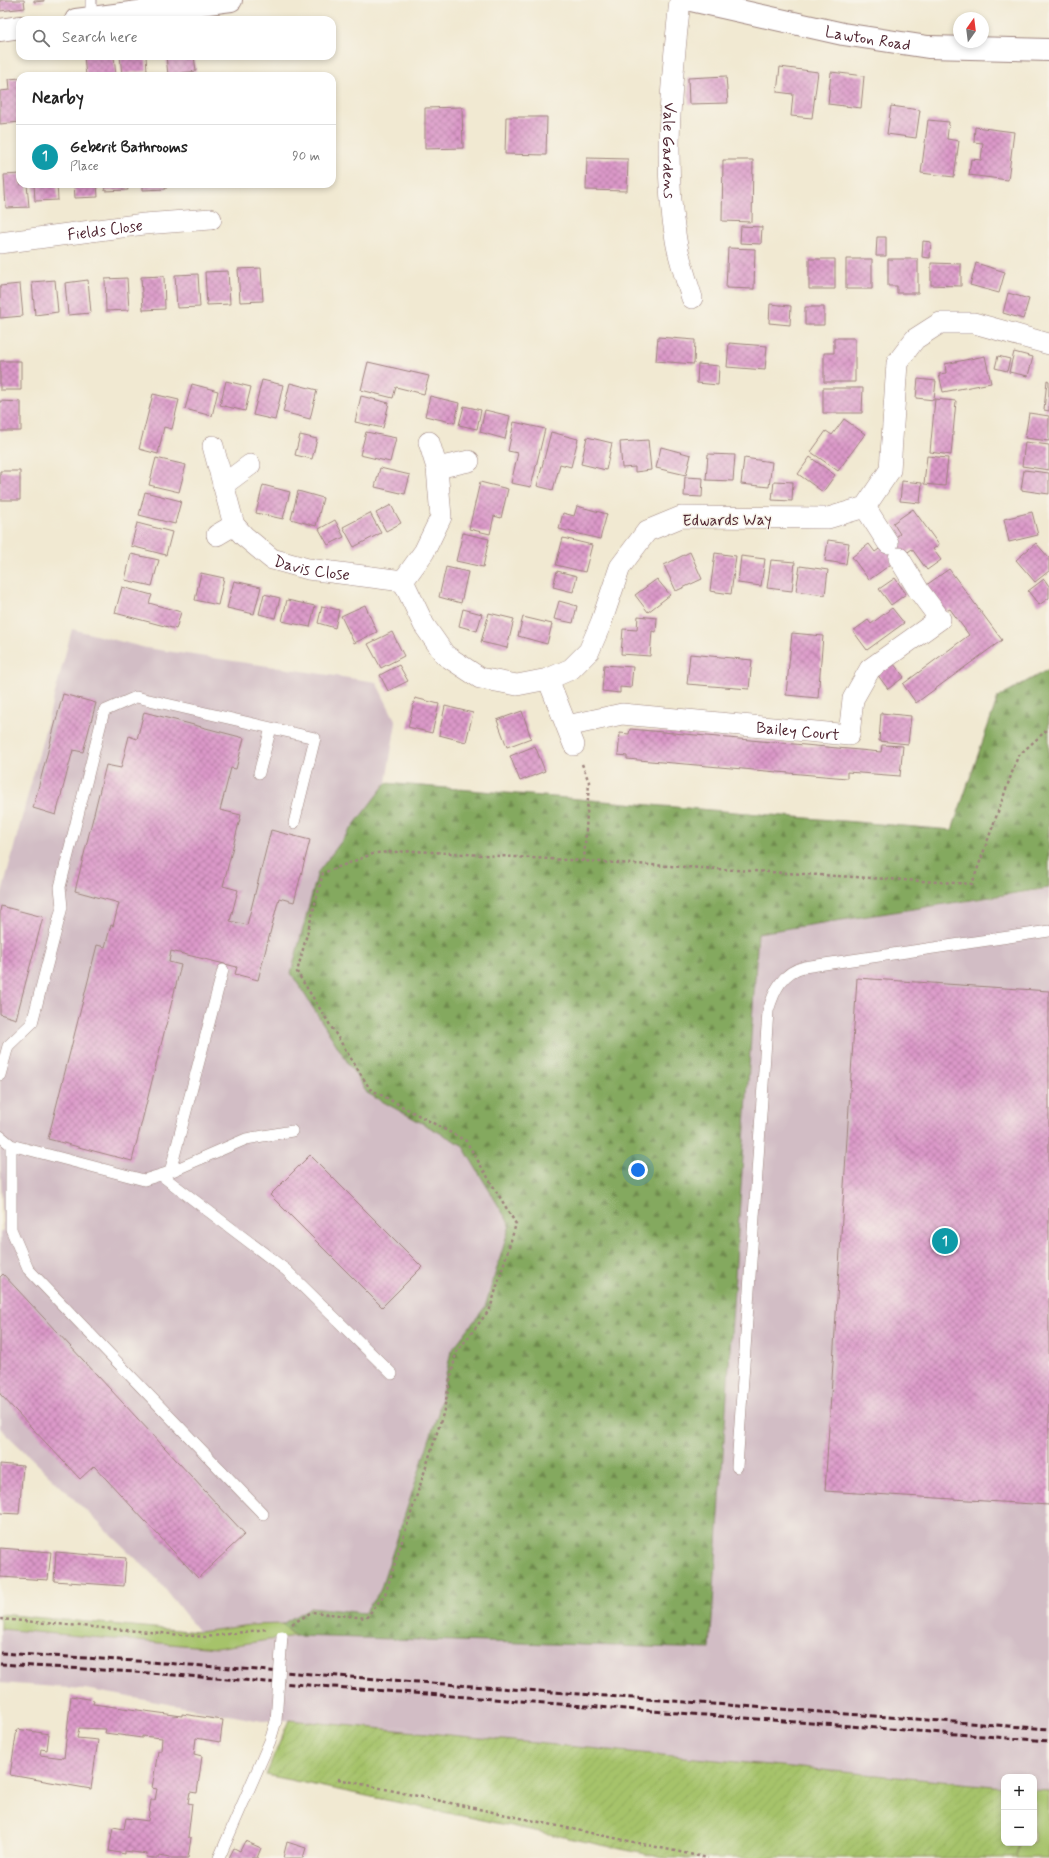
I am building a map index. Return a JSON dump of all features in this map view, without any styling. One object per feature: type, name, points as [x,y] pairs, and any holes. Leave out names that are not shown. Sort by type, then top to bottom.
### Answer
[{"type":"main road","points":[[86,13],[231,0]]},
{"type":"main road","name":"Lawton Road","points":[[691,0],[843,34],[928,47],[1049,50]]},
{"type":"main road","points":[[0,30],[16,28]]},
{"type":"street","name":"Vale Gardens","points":[[680,0],[669,114],[670,201],[676,241],[692,298]]},
{"type":"street","name":"Fields Close","points":[[0,243],[144,224],[210,219]]},
{"type":"street","points":[[865,507],[890,470],[897,364],[915,338],[940,323],[974,323],[1049,344]]},
{"type":"street","points":[[403,581],[424,552],[441,517],[437,468],[428,442]]},
{"type":"street","name":"Davis Close","points":[[213,446],[223,484],[225,530],[244,536],[272,559],[308,569],[403,581]]},
{"type":"street","points":[[437,468],[469,461]]},
{"type":"street","points":[[223,484],[250,465]]},
{"type":"street","name":"Bailey Court","points":[[567,726],[622,714],[849,735],[853,699],[870,669],[940,619],[919,591],[865,507]]},
{"type":"street","name":"Edwards Way","points":[[403,581],[424,625],[446,655],[480,678],[517,685],[548,679],[571,669],[589,651],[601,623],[620,567],[647,531],[681,517],[828,518],[865,507]]},
{"type":"street","points":[[548,679],[574,745]]},
{"type":"lane","points":[[0,1075],[8,1046],[32,1022],[62,907],[60,887],[104,711],[136,697],[316,738],[294,823]]},
{"type":"lane","points":[[259,773],[271,728]]},
{"type":"lane","points":[[737,1467],[768,1011],[772,996],[778,985],[794,969],[804,967],[1049,931]]},
{"type":"lane","points":[[166,1174],[223,970]]},
{"type":"lane","points":[[0,1136],[11,1145],[144,1180],[166,1174],[246,1139],[292,1131]]},
{"type":"lane","points":[[11,1145],[11,1229],[28,1268],[263,1514]]},
{"type":"lane","points":[[166,1174],[286,1270],[392,1374]]},
{"type":"lane","points":[[219,1858],[270,1741],[276,1721],[284,1632]]},
{"type":"path","points":[[284,1632],[312,1612],[366,1618],[385,1594],[443,1414],[456,1353],[490,1309],[516,1224],[466,1141],[370,1089],[297,972],[323,873],[375,853],[415,851],[972,884],[1018,756],[1049,728]]},
{"type":"path","points":[[574,745],[589,782],[584,861]]},
{"type":"path","points":[[0,1618],[206,1637],[252,1630],[272,1629]]},
{"type":"path","points":[[338,1779],[708,1858]]},
{"type":"shaded area","points":[[72,629],[146,648],[376,682],[396,722],[386,783],[318,872],[367,1093],[462,1145],[510,1225],[485,1307],[451,1351],[438,1413],[380,1591],[364,1613],[311,1607],[282,1624],[251,1625],[199,1632],[157,1579],[0,1428],[0,1232],[3,1230],[0,1154],[0,900]]},
{"type":"shaded area","points":[[1049,889],[1049,1791],[1037,1790],[1037,1774],[1001,1774],[1001,1787],[289,1720],[262,1721],[85,1689],[0,1683],[0,1629],[216,1648],[295,1636],[709,1649],[758,933]]},
{"type":"green space","points":[[1049,669],[1049,888],[758,933],[710,1649],[295,1636],[282,1624],[311,1607],[364,1613],[380,1591],[438,1413],[451,1351],[485,1307],[510,1225],[462,1145],[367,1093],[291,973],[318,872],[386,783],[952,830],[998,697]]},
{"type":"green space","points":[[0,1614],[199,1632],[251,1625],[282,1624],[295,1636],[216,1648],[0,1629]]},
{"type":"green space","points":[[289,1720],[1001,1787],[1001,1846],[1018,1846],[1016,1858],[664,1858],[266,1775]]},
{"type":"green space","points":[[1037,1790],[1049,1791],[1049,1858],[1016,1858],[1018,1846],[1037,1846]]},
{"type":"building","points":[[0,0],[24,0],[25,8],[0,11]]},
{"type":"building","points":[[34,0],[44,0],[44,1],[34,2]]},
{"type":"building","points":[[84,60],[114,60],[116,72],[86,72]]},
{"type":"building","points":[[120,60],[146,60],[147,71],[122,72]]},
{"type":"building","points":[[166,60],[195,60],[196,71],[168,72]]},
{"type":"building","points":[[780,67],[818,72],[812,118],[791,116],[793,94],[777,92]]},
{"type":"building","points":[[831,72],[864,76],[861,108],[828,104]]},
{"type":"building","points":[[726,76],[728,103],[689,104],[688,78]]},
{"type":"building","points":[[16,78],[16,122],[0,124],[0,91],[10,90],[9,79]]},
{"type":"building","points":[[891,106],[920,110],[916,138],[887,134]]},
{"type":"building","points":[[462,107],[463,148],[425,149],[425,108]]},
{"type":"building","points":[[506,117],[547,117],[546,155],[505,154]]},
{"type":"building","points":[[928,120],[949,122],[947,139],[959,141],[954,177],[921,173]]},
{"type":"building","points":[[975,127],[1014,132],[1008,180],[969,175],[971,159],[981,160],[983,143],[974,142]]},
{"type":"building","points":[[587,158],[628,159],[627,191],[586,190]]},
{"type":"building","points":[[723,160],[753,160],[752,222],[722,221]]},
{"type":"building","points":[[16,174],[16,188],[27,188],[29,207],[6,208],[4,175]]},
{"type":"building","points":[[34,188],[57,188],[58,200],[35,201]]},
{"type":"building","points":[[74,188],[97,188],[98,197],[75,198]]},
{"type":"building","points":[[105,188],[128,188],[128,190],[105,191]]},
{"type":"building","points":[[143,188],[166,188],[166,189],[143,190]]},
{"type":"building","points":[[741,226],[762,227],[761,244],[740,243]]},
{"type":"building","points":[[877,237],[886,237],[886,256],[876,256]]},
{"type":"building","points":[[923,241],[931,242],[930,258],[922,257]]},
{"type":"building","points":[[728,248],[755,249],[754,289],[726,288]]},
{"type":"building","points":[[809,259],[835,259],[835,289],[809,289]]},
{"type":"building","points":[[846,259],[872,259],[872,289],[846,289]]},
{"type":"building","points":[[888,259],[918,259],[918,293],[897,293],[897,286],[888,286]]},
{"type":"building","points":[[931,263],[961,264],[961,286],[931,285]]},
{"type":"building","points":[[976,263],[1005,272],[999,293],[970,285]]},
{"type":"building","points":[[261,268],[263,301],[240,302],[238,269]]},
{"type":"building","points":[[228,271],[230,304],[207,305],[205,272]]},
{"type":"building","points":[[198,274],[200,307],[177,308],[175,275]]},
{"type":"building","points":[[164,276],[165,309],[143,310],[141,277]]},
{"type":"building","points":[[127,278],[129,310],[106,311],[105,279]]},
{"type":"building","points":[[55,280],[58,312],[35,315],[32,282]]},
{"type":"building","points":[[88,280],[91,313],[68,315],[65,283]]},
{"type":"building","points":[[20,284],[23,316],[0,318],[0,286]]},
{"type":"building","points":[[1008,293],[1029,299],[1023,319],[1003,313]]},
{"type":"building","points":[[770,304],[791,306],[790,325],[769,323]]},
{"type":"building","points":[[805,307],[824,307],[824,325],[805,325]]},
{"type":"building","points":[[658,337],[695,340],[694,364],[656,361]]},
{"type":"building","points":[[834,338],[855,338],[855,382],[824,382],[824,353],[834,353]]},
{"type":"building","points":[[729,343],[767,346],[765,370],[727,367]]},
{"type":"building","points":[[1014,352],[1033,357],[1028,376],[1009,372]]},
{"type":"building","points":[[985,356],[991,383],[943,392],[939,374],[946,373],[945,364]]},
{"type":"building","points":[[998,356],[1010,359],[1007,371],[995,368]]},
{"type":"building","points":[[0,361],[21,361],[21,390],[0,390]]},
{"type":"building","points":[[368,362],[429,376],[424,394],[396,387],[393,398],[361,390]]},
{"type":"building","points":[[698,364],[719,366],[718,385],[697,383]]},
{"type":"building","points":[[918,379],[936,381],[934,400],[916,398]]},
{"type":"building","points":[[262,380],[283,385],[275,420],[253,415]]},
{"type":"building","points":[[1047,380],[1049,381],[1049,411],[1044,410]]},
{"type":"building","points":[[226,381],[251,387],[245,411],[220,405]]},
{"type":"building","points":[[290,383],[317,390],[310,419],[283,412]]},
{"type":"building","points":[[192,384],[218,391],[212,416],[185,409]]},
{"type":"building","points":[[823,388],[863,388],[862,413],[823,413]]},
{"type":"building","points":[[153,394],[179,400],[172,429],[164,427],[158,454],[139,449]]},
{"type":"building","points":[[361,396],[389,403],[383,428],[355,422]]},
{"type":"building","points":[[430,396],[459,403],[455,423],[425,416]]},
{"type":"building","points":[[935,399],[956,401],[951,455],[930,452]]},
{"type":"building","points":[[0,401],[21,402],[21,431],[0,431]]},
{"type":"building","points":[[464,406],[481,410],[477,429],[459,425]]},
{"type":"building","points":[[485,410],[510,416],[505,439],[480,432]]},
{"type":"building","points":[[1029,413],[1049,416],[1049,441],[1025,438]]},
{"type":"building","points":[[844,419],[865,434],[838,471],[811,452],[826,431],[832,435]]},
{"type":"building","points":[[514,422],[545,429],[531,487],[511,483],[518,453],[508,451]]},
{"type":"building","points":[[366,432],[396,438],[390,462],[360,455]]},
{"type":"building","points":[[551,432],[578,439],[571,467],[560,464],[553,490],[537,486]]},
{"type":"building","points":[[300,435],[317,439],[312,459],[295,455]]},
{"type":"building","points":[[587,437],[612,443],[606,470],[581,464]]},
{"type":"building","points":[[648,440],[651,470],[635,472],[635,467],[622,468],[620,442]]},
{"type":"building","points":[[1025,442],[1049,445],[1049,470],[1022,466]]},
{"type":"building","points":[[661,447],[691,455],[686,475],[656,468]]},
{"type":"building","points":[[708,454],[735,455],[733,481],[706,480]]},
{"type":"building","points":[[927,456],[948,458],[945,486],[924,484]]},
{"type":"building","points":[[810,457],[835,475],[823,492],[798,474]]},
{"type":"building","points":[[156,458],[186,465],[179,492],[149,485]]},
{"type":"building","points":[[744,458],[772,462],[769,487],[741,484]]},
{"type":"building","points":[[380,468],[410,475],[405,494],[375,487]]},
{"type":"building","points":[[1024,470],[1049,473],[1049,494],[1021,490]]},
{"type":"building","points":[[0,471],[20,471],[20,500],[0,500]]},
{"type":"building","points":[[685,477],[703,478],[702,497],[684,496]]},
{"type":"building","points":[[774,481],[793,482],[792,501],[772,500]]},
{"type":"building","points":[[902,481],[922,483],[920,503],[900,501]]},
{"type":"building","points":[[480,482],[508,489],[501,518],[494,516],[490,534],[469,529]]},
{"type":"building","points":[[263,485],[290,492],[283,519],[256,513]]},
{"type":"building","points":[[298,491],[323,498],[316,526],[291,519]]},
{"type":"building","points":[[145,492],[181,501],[175,524],[139,515]]},
{"type":"building","points":[[391,505],[401,523],[386,531],[376,513]]},
{"type":"building","points":[[577,506],[607,514],[600,539],[559,529],[563,513],[574,516]]},
{"type":"building","points":[[913,509],[939,545],[933,549],[941,560],[927,570],[912,549],[869,580],[852,557],[869,544],[875,552],[900,534],[893,523]]},
{"type":"building","points":[[1032,512],[1038,535],[1009,542],[1004,519]]},
{"type":"building","points":[[370,513],[381,533],[354,547],[343,527]]},
{"type":"building","points":[[335,520],[344,537],[328,545],[319,529]]},
{"type":"building","points":[[137,523],[172,532],[166,555],[131,546]]},
{"type":"building","points":[[463,533],[489,539],[483,567],[456,561]]},
{"type":"building","points":[[563,538],[592,545],[585,572],[556,565]]},
{"type":"building","points":[[828,540],[849,543],[846,564],[825,561]]},
{"type":"building","points":[[1036,543],[1049,558],[1049,571],[1035,582],[1016,560]]},
{"type":"building","points":[[690,552],[702,579],[676,591],[664,565]]},
{"type":"building","points":[[715,553],[736,556],[731,594],[710,591]]},
{"type":"building","points":[[131,554],[159,560],[152,586],[125,580]]},
{"type":"building","points":[[741,556],[765,559],[761,586],[738,583]]},
{"type":"building","points":[[771,560],[795,562],[792,591],[767,588]]},
{"type":"building","points":[[800,566],[828,570],[825,595],[796,591]]},
{"type":"building","points":[[446,567],[468,572],[461,603],[439,597]]},
{"type":"building","points":[[949,569],[1002,640],[916,703],[903,684],[969,635],[950,609],[944,612],[925,586]]},
{"type":"building","points":[[557,571],[577,576],[573,592],[553,587]]},
{"type":"building","points":[[201,573],[224,578],[218,605],[195,600]]},
{"type":"building","points":[[895,578],[906,594],[891,605],[879,589]]},
{"type":"building","points":[[657,579],[670,595],[648,612],[635,595]]},
{"type":"building","points":[[1044,579],[1049,586],[1049,598],[1039,605],[1028,591]]},
{"type":"building","points":[[234,581],[261,587],[254,614],[227,608]]},
{"type":"building","points":[[122,587],[152,595],[149,603],[181,612],[176,629],[115,613]]},
{"type":"building","points":[[264,594],[280,598],[275,618],[259,614]]},
{"type":"building","points":[[287,600],[315,606],[310,627],[282,621]]},
{"type":"building","points":[[559,601],[577,606],[573,623],[554,619]]},
{"type":"building","points":[[365,605],[377,632],[354,643],[341,616]]},
{"type":"building","points":[[322,606],[339,610],[335,628],[318,623]]},
{"type":"building","points":[[892,608],[904,623],[867,650],[853,631],[868,620],[871,624]]},
{"type":"building","points":[[463,609],[482,614],[477,631],[459,626]]},
{"type":"building","points":[[489,613],[514,619],[507,648],[481,642]]},
{"type":"building","points":[[638,616],[657,618],[656,632],[652,631],[650,656],[621,654],[623,629],[637,630]]},
{"type":"building","points":[[523,617],[552,624],[547,644],[518,636]]},
{"type":"building","points":[[392,632],[404,656],[381,668],[368,644]]},
{"type":"building","points":[[792,633],[823,636],[818,698],[786,695]]},
{"type":"building","points":[[690,654],[752,660],[749,689],[687,684]]},
{"type":"building","points":[[893,663],[904,677],[888,689],[877,674]]},
{"type":"building","points":[[399,665],[408,681],[388,691],[380,675]]},
{"type":"building","points":[[604,665],[633,667],[631,688],[620,687],[620,693],[602,691]]},
{"type":"building","points":[[63,694],[96,703],[83,752],[73,750],[56,815],[33,808]]},
{"type":"building","points":[[415,698],[439,704],[432,733],[408,727]]},
{"type":"building","points":[[445,706],[473,713],[466,742],[439,735]]},
{"type":"building","points":[[522,711],[531,738],[507,747],[497,720]]},
{"type":"building","points":[[144,712],[244,738],[236,769],[231,768],[220,810],[241,815],[223,886],[238,890],[230,921],[247,925],[271,830],[310,840],[294,902],[279,898],[258,980],[235,974],[237,967],[171,951],[169,962],[181,965],[132,1161],[48,1139],[97,945],[105,947],[111,925],[113,926],[119,903],[75,891],[106,765],[121,768],[129,736],[137,739]]},
{"type":"building","points":[[881,713],[911,716],[908,744],[879,741]]},
{"type":"building","points":[[630,729],[881,752],[882,745],[903,746],[900,776],[847,772],[847,778],[627,759],[627,756],[618,755],[620,733],[629,734]]},
{"type":"building","points":[[535,746],[545,771],[520,781],[510,756]]},
{"type":"building","points":[[1,906],[43,917],[16,1019],[0,1014]]},
{"type":"building","points":[[857,978],[1049,991],[1049,1505],[825,1491]]},
{"type":"building","points":[[310,1155],[422,1267],[382,1307],[270,1195]]},
{"type":"building","points":[[3,1274],[245,1534],[198,1578],[94,1466],[80,1479],[0,1394],[0,1277]]},
{"type":"building","points":[[0,1464],[23,1466],[19,1514],[0,1513]]},
{"type":"building","points":[[0,1548],[51,1552],[48,1580],[0,1577]]},
{"type":"building","points":[[56,1552],[126,1558],[124,1586],[54,1581]]},
{"type":"building","points":[[71,1696],[94,1700],[93,1704],[223,1720],[220,1742],[196,1738],[194,1754],[202,1756],[197,1793],[190,1792],[188,1803],[192,1804],[188,1837],[191,1838],[188,1858],[169,1858],[160,1856],[159,1858],[155,1858],[146,1857],[147,1854],[125,1851],[125,1854],[109,1851],[113,1827],[124,1829],[126,1818],[148,1821],[151,1800],[155,1800],[157,1789],[152,1788],[158,1751],[161,1751],[162,1738],[142,1736],[142,1738],[105,1733],[106,1729],[79,1728],[77,1738],[98,1740],[91,1789],[10,1775],[17,1729],[49,1734],[47,1750],[41,1749],[40,1755],[64,1758]]},
{"type":"building","points":[[245,1841],[261,1848],[257,1858],[229,1858],[234,1848],[240,1851]]},
{"type":"building","points":[[287,1842],[306,1848],[303,1858],[283,1858]]},
{"type":"railway","points":[[0,1653],[136,1661],[1049,1729]]},
{"type":"railway","points":[[0,1664],[135,1672],[1049,1741]]},
{"type":"place","name":"Geberit Bathrooms","points":[[945,1241]]}]
